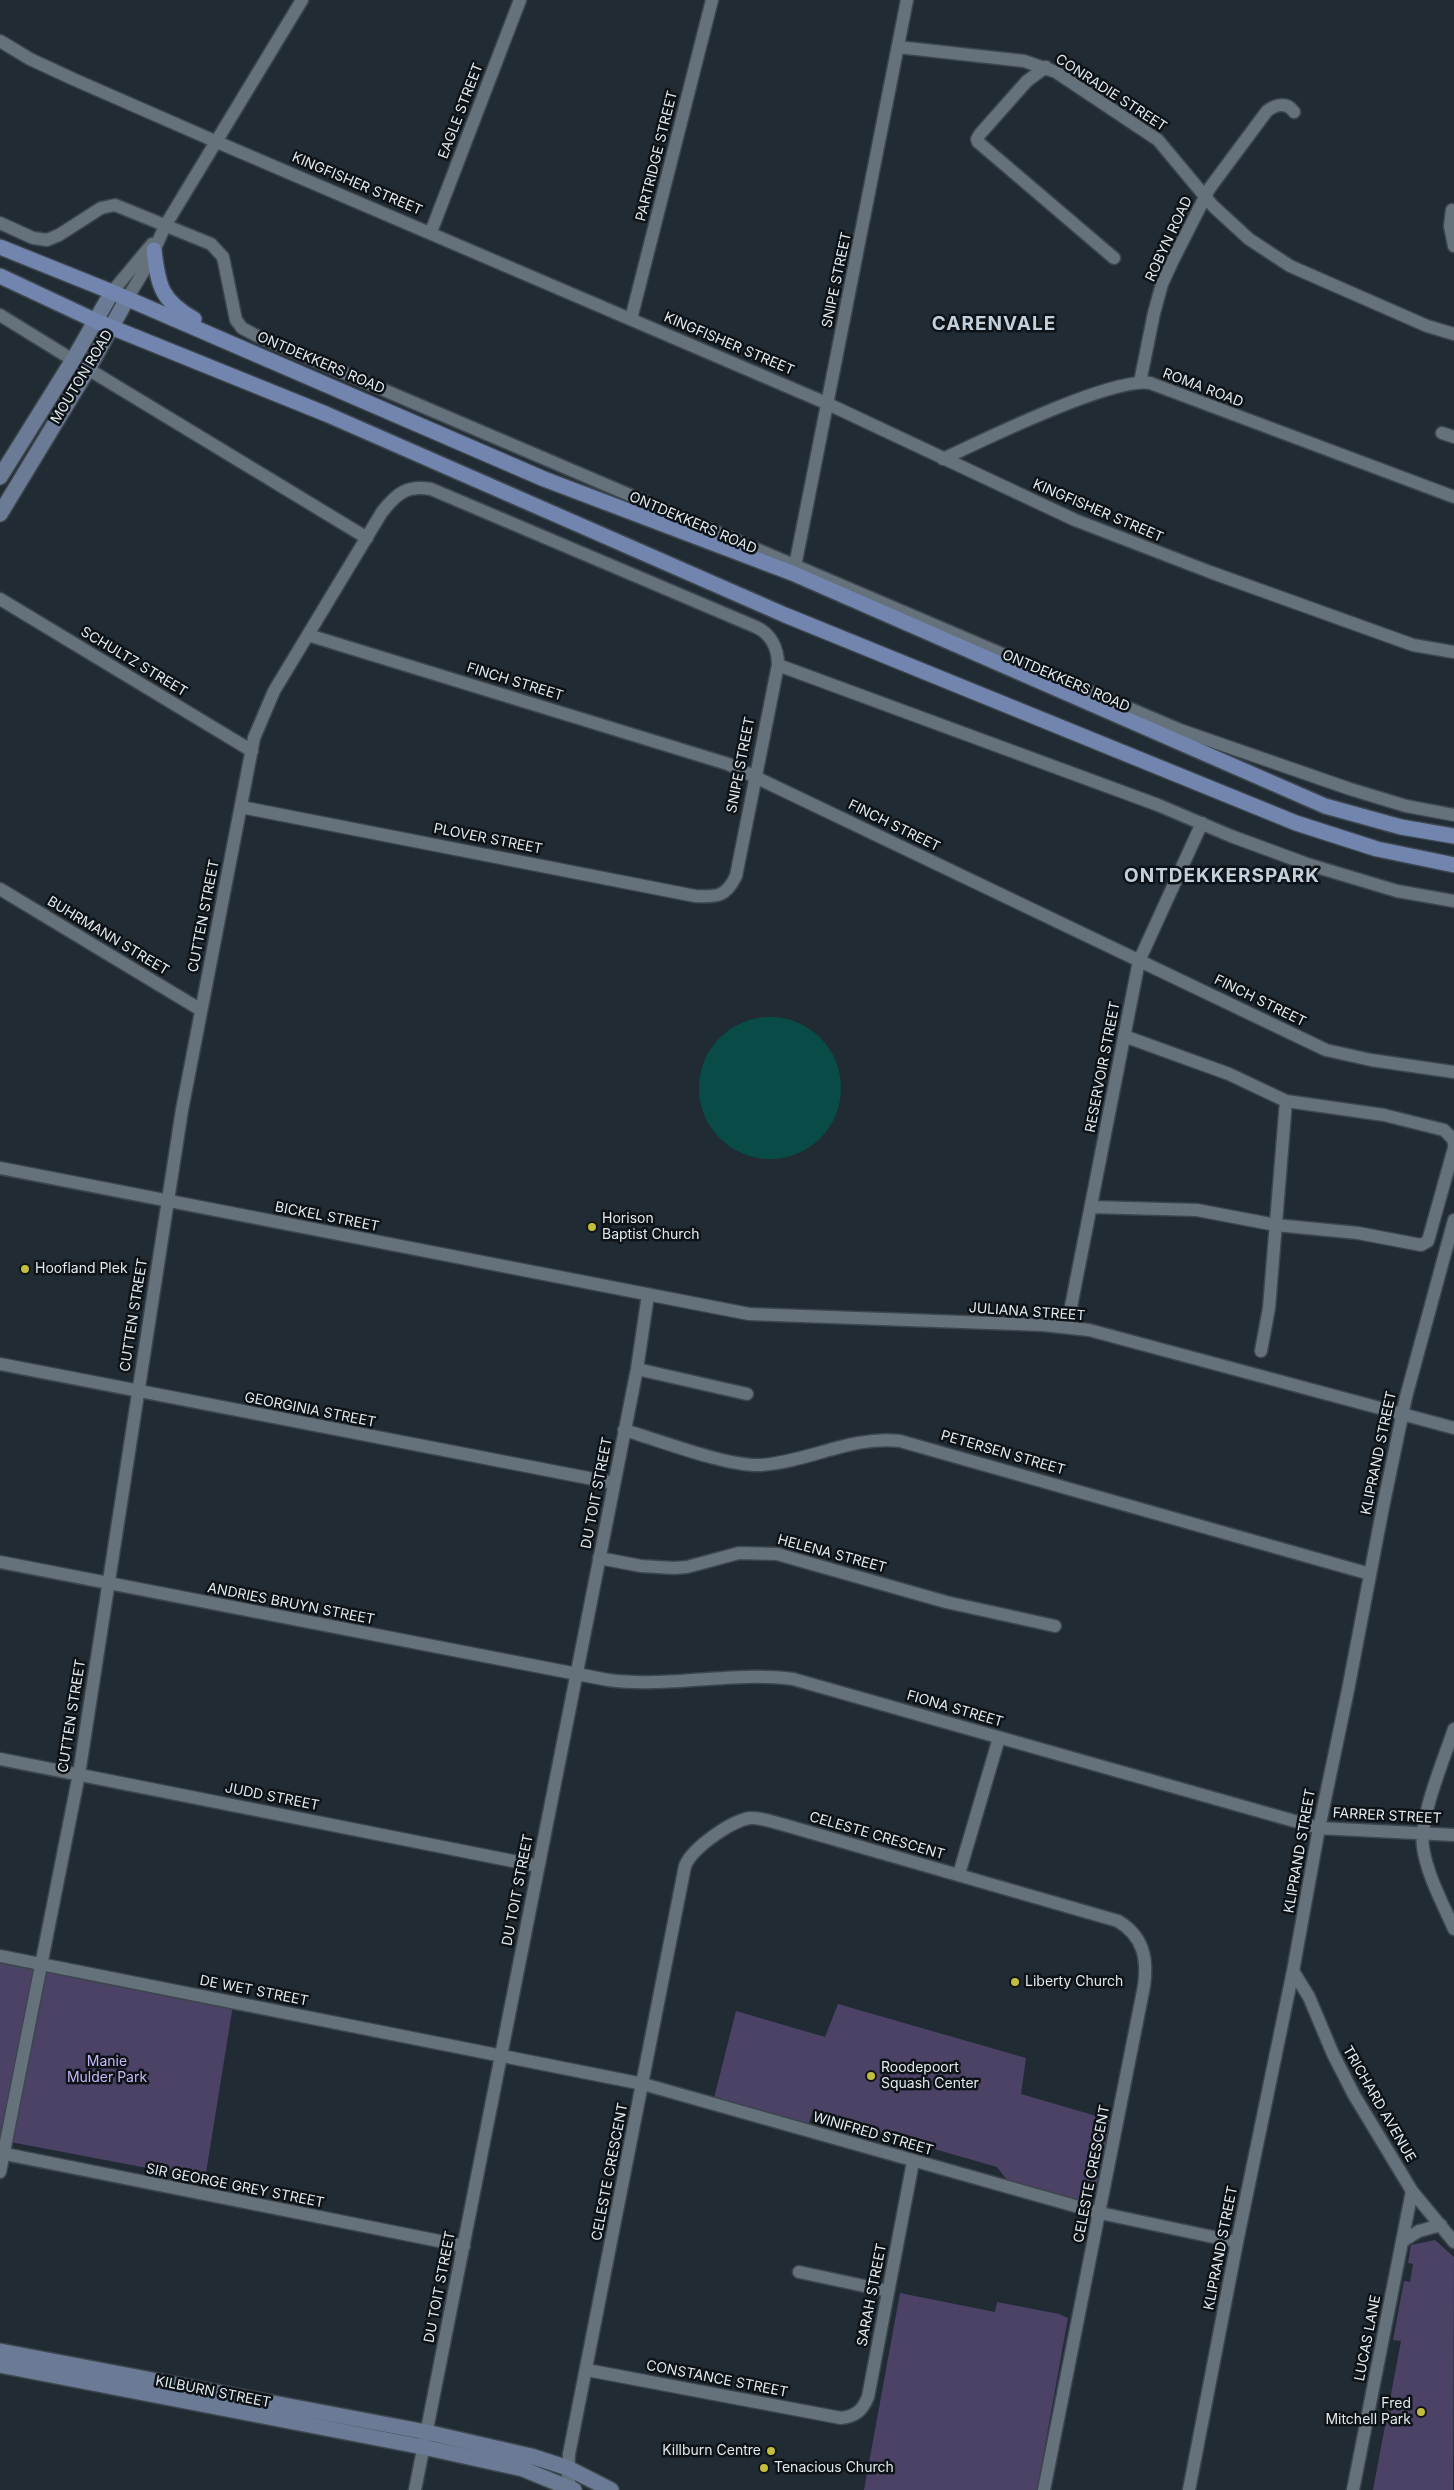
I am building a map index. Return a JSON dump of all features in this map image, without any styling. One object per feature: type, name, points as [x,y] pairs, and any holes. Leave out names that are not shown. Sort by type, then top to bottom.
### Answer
[{"type":"main road","points":[[159,237],[159,284],[170,303],[178,310],[244,350]]},
{"type":"main road","name":"ONTDEKKERS ROAD","points":[[0,247],[112,292],[544,479],[792,574],[1325,806],[1400,827],[1454,836]]},
{"type":"main road","points":[[0,276],[96,321],[326,414],[785,615],[1296,823],[1377,849],[1454,865]]},
{"type":"street","name":"MOUTON ROAD","points":[[0,514],[33,456],[88,369],[159,237],[302,0]]},
{"type":"street","name":"EAGLE STREET","points":[[431,232],[520,0]]},
{"type":"street","name":"PARTRIDGE STREET","points":[[631,319],[712,0]]},
{"type":"street","name":"SNIPE STREET","points":[[795,566],[907,0]]},
{"type":"street","name":"KINGFISHER STREET","points":[[0,41],[30,59],[73,79],[826,403],[1075,520],[1210,572],[1413,645],[1454,652]]},
{"type":"street","name":"CONRADIE STREET","points":[[898,47],[1024,60],[1046,67],[1095,96],[1158,140],[1213,206],[1249,239],[1290,266],[1427,326],[1454,334]]},
{"type":"street","points":[[1046,67],[1027,81],[980,134],[977,138],[978,142],[1114,258]]},
{"type":"street","name":"ROBYN ROAD","points":[[1140,382],[1162,284],[1208,189],[1267,111],[1281,104],[1286,105],[1294,112]]},
{"type":"street","name":"ONTDEKKERS ROAD","points":[[0,223],[33,238],[47,240],[101,208],[115,205],[159,237],[211,244],[220,251],[224,262],[234,316],[237,323],[246,331],[1180,730],[1350,789],[1420,809],[1454,815]]},
{"type":"street","points":[[1452,210],[1450,226],[1454,246]]},
{"type":"street","name":"MOUTON ROAD","points":[[0,476],[73,360],[112,292],[159,237]]},
{"type":"street","points":[[0,315],[73,360]]},
{"type":"street","points":[[88,369],[367,538]]},
{"type":"street","name":"ROMA ROAD","points":[[943,459],[1106,390],[1140,382],[1150,383],[1454,497]]},
{"type":"street","points":[[1442,432],[1454,437]]},
{"type":"street","name":"CUTTEN STREET","points":[[0,2172],[2,2153],[79,1774],[167,1200],[201,1010],[254,738],[274,691],[393,498],[407,489],[431,490],[756,626],[766,633],[774,644]]},
{"type":"street","name":"SCHULTZ STREET","points":[[0,599],[252,751]]},
{"type":"street","name":"FINCH STREET","points":[[308,635],[716,760],[755,776],[1326,1050],[1371,1060],[1454,1072]]},
{"type":"street","name":"SNIPE STREET","points":[[728,890],[736,876],[778,665],[774,644]]},
{"type":"street","points":[[778,665],[1158,805],[1231,836],[1345,876],[1397,891],[1454,901]]},
{"type":"street","name":"PLOVER STREET","points":[[241,807],[695,896],[712,896],[728,890]]},
{"type":"street","name":"RESERVOIR STREET","points":[[1068,1327],[1139,961],[1202,823]]},
{"type":"street","name":"BUHRMANN STREET","points":[[0,889],[201,1010]]},
{"type":"street","points":[[1091,1207],[1197,1210],[1276,1225],[1358,1233],[1421,1245],[1428,1241],[1454,1146],[1454,1139],[1444,1130],[1384,1115],[1286,1101],[1229,1074],[1124,1036]]},
{"type":"street","points":[[1261,1351],[1269,1308],[1286,1101]]},
{"type":"street","name":"BICKEL STREET","points":[[0,1168],[648,1295]]},
{"type":"street","name":"KLIPRAND STREET","points":[[1189,2490],[1237,2242],[1293,1971],[1319,1828],[1403,1414],[1450,1248],[1454,1220]]},
{"type":"street","name":"JULIANA STREET","points":[[648,1295],[768,1316],[1068,1327],[1130,1340],[1454,1428]]},
{"type":"street","name":"DU TOIT STREET","points":[[415,2490],[614,1483],[648,1295]]},
{"type":"street","name":"GEORGINIA STREET","points":[[0,1364],[614,1483]]},
{"type":"street","points":[[636,1369],[747,1394]]},
{"type":"street","name":"PETERSEN STREET","points":[[624,1430],[732,1462],[760,1465],[875,1439],[900,1441],[1370,1574]]},
{"type":"street","name":"HELENA STREET","points":[[599,1558],[641,1566],[687,1568],[739,1553],[777,1554],[946,1602],[1055,1626]]},
{"type":"street","name":"ANDRIES BRUYN STREET","points":[[0,1562],[576,1675]]},
{"type":"street","name":"FIONA STREET","points":[[576,1675],[639,1684],[755,1676],[793,1680],[1319,1828]]},
{"type":"street","points":[[1454,1729],[1422,1833],[1427,1863],[1454,1929]]},
{"type":"street","points":[[959,1874],[999,1738]]},
{"type":"street","name":"JUDD STREET","points":[[0,1759],[538,1866]]},
{"type":"street","name":"CELESTE CRESCENT","points":[[572,2490],[568,2468],[685,1866],[691,1855],[699,1847],[744,1821],[760,1819],[959,1874],[1118,1922],[1133,1932],[1144,1951],[1146,1963],[1144,1986],[1044,2490]]},
{"type":"street","name":"FARRER STREET","points":[[1319,1828],[1454,1835]]},
{"type":"street","name":"DE WET STREET","points":[[0,1956],[501,2055]]},
{"type":"street","name":"TRICHARD AVENUE","points":[[1293,1971],[1309,1997],[1333,2054],[1354,2095],[1412,2191],[1454,2242]]},
{"type":"street","name":"WINIFRED STREET","points":[[501,2055],[643,2084],[913,2162],[1100,2213],[1237,2242]]},
{"type":"street","name":"SIR GEORGE GREY STREET","points":[[2,2153],[464,2246]]},
{"type":"street","name":"SARAH STREET","points":[[841,2418],[860,2412],[868,2397],[913,2162]]},
{"type":"street","name":"LUCAS LANE","points":[[1353,2490],[1412,2191]]},
{"type":"street","points":[[1402,2241],[1419,2231],[1441,2225]]},
{"type":"street","points":[[798,2272],[888,2291]]},
{"type":"street","name":"KILBURN STREET","points":[[0,2351],[156,2388],[425,2439]]},
{"type":"street","name":"KILBURN STREET","points":[[0,2365],[156,2388]]},
{"type":"street","name":"CONSTANCE STREET","points":[[587,2370],[841,2418]]},
{"type":"street","points":[[425,2439],[531,2456],[568,2468],[611,2490]]},
{"type":"street","points":[[425,2439],[524,2469],[572,2490]]},
{"type":"green space","name":"Manie Mulder Park","points":[[0,1959],[233,2005],[205,2179],[0,2140]]},
{"type":"green space","name":"Roodepoort Squash Center","points":[[838,2004],[1026,2058],[1021,2094],[1110,2120],[1096,2188],[1083,2201],[1013,2183],[1007,2180],[997,2167],[812,2114],[808,2126],[714,2098],[736,2011],[825,2037]]},
{"type":"green space","name":"Fred Mitchell Park","points":[[1435,2240],[1454,2257],[1453,2490],[1373,2490],[1401,2341],[1393,2340],[1404,2281],[1410,2282],[1413,2264],[1408,2263],[1411,2245]]},
{"type":"green space","points":[[900,2293],[995,2312],[997,2302],[1059,2314],[1068,2318],[1037,2490],[864,2490]]},
{"type":"shaded area","points":[[770,1017],[784,1018],[797,1022],[810,1029],[820,1038],[829,1048],[836,1061],[840,1074],[840,1102],[836,1115],[829,1128],[820,1138],[810,1147],[797,1154],[784,1158],[770,1159],[756,1158],[743,1154],[730,1147],[720,1138],[711,1128],[704,1115],[700,1102],[699,1088],[700,1074],[704,1061],[711,1048],[720,1038],[730,1029],[743,1022],[756,1018]]},
{"type":"place","name":"Horison Baptist Church","points":[[592,1227]]},
{"type":"place","name":"Hoofland Plek","points":[[25,1269]]},
{"type":"place","name":"Liberty Church","points":[[1015,1982]]},
{"type":"place","name":"Roodepoort Squash Center","points":[[871,2076]]},
{"type":"place","name":"Fred Mitchell Park","points":[[1421,2412]]},
{"type":"place","name":"Killburn Centre","points":[[771,2451]]},
{"type":"place","name":"Tenacious Church","points":[[764,2468]]},
{"type":"district","name":"CARENVALE","points":[[994,324]]},
{"type":"district","name":"ONTDEKKERSPARK","points":[[1222,876]]}]
